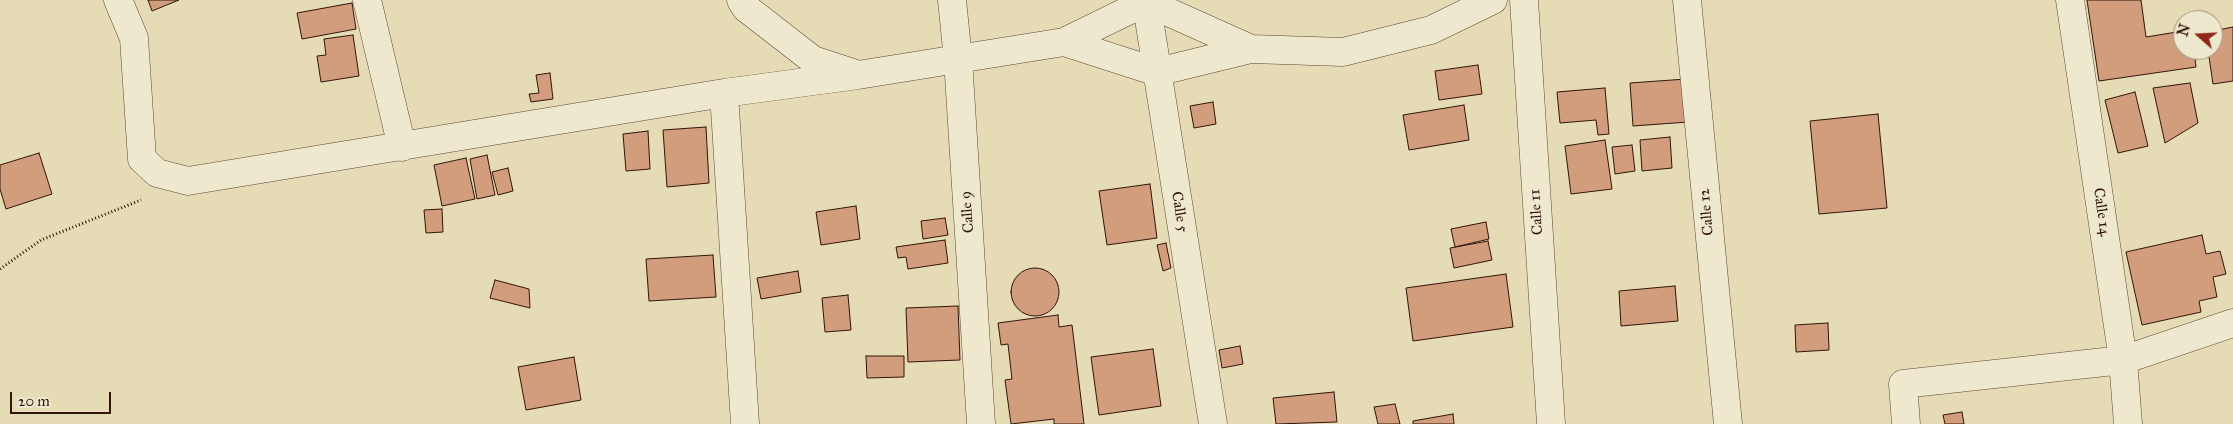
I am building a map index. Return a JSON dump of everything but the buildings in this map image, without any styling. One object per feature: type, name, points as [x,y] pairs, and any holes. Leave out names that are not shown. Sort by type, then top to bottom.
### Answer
[{"type":"street","points":[[118,0],[134,38],[142,159],[157,173],[188,180],[402,147],[724,93],[858,75],[1064,42],[1146,1],[1252,49]]},
{"type":"street","points":[[367,0],[402,147]]},
{"type":"street","points":[[741,0],[746,8],[813,60],[858,75]]},
{"type":"street","name":"Calle 9","points":[[952,0],[958,59],[981,424]]},
{"type":"street","points":[[1064,42],[1156,72],[1252,49],[1343,52],[1432,30],[1493,0]]},
{"type":"street","name":"Calle 11","points":[[1524,0],[1551,424]]},
{"type":"street","name":"Calle 12","points":[[1686,0],[1728,424]]},
{"type":"street","name":"Calle 14","points":[[2070,0],[2123,360],[2128,424]]},
{"type":"street","name":"Calle 5","points":[[1146,1],[1213,424]]},
{"type":"street","points":[[724,93],[745,424]]},
{"type":"street","points":[[1906,424],[1903,384],[2123,360],[2233,323]]},
{"type":"path","points":[[0,270],[41,240],[142,199]]}]
